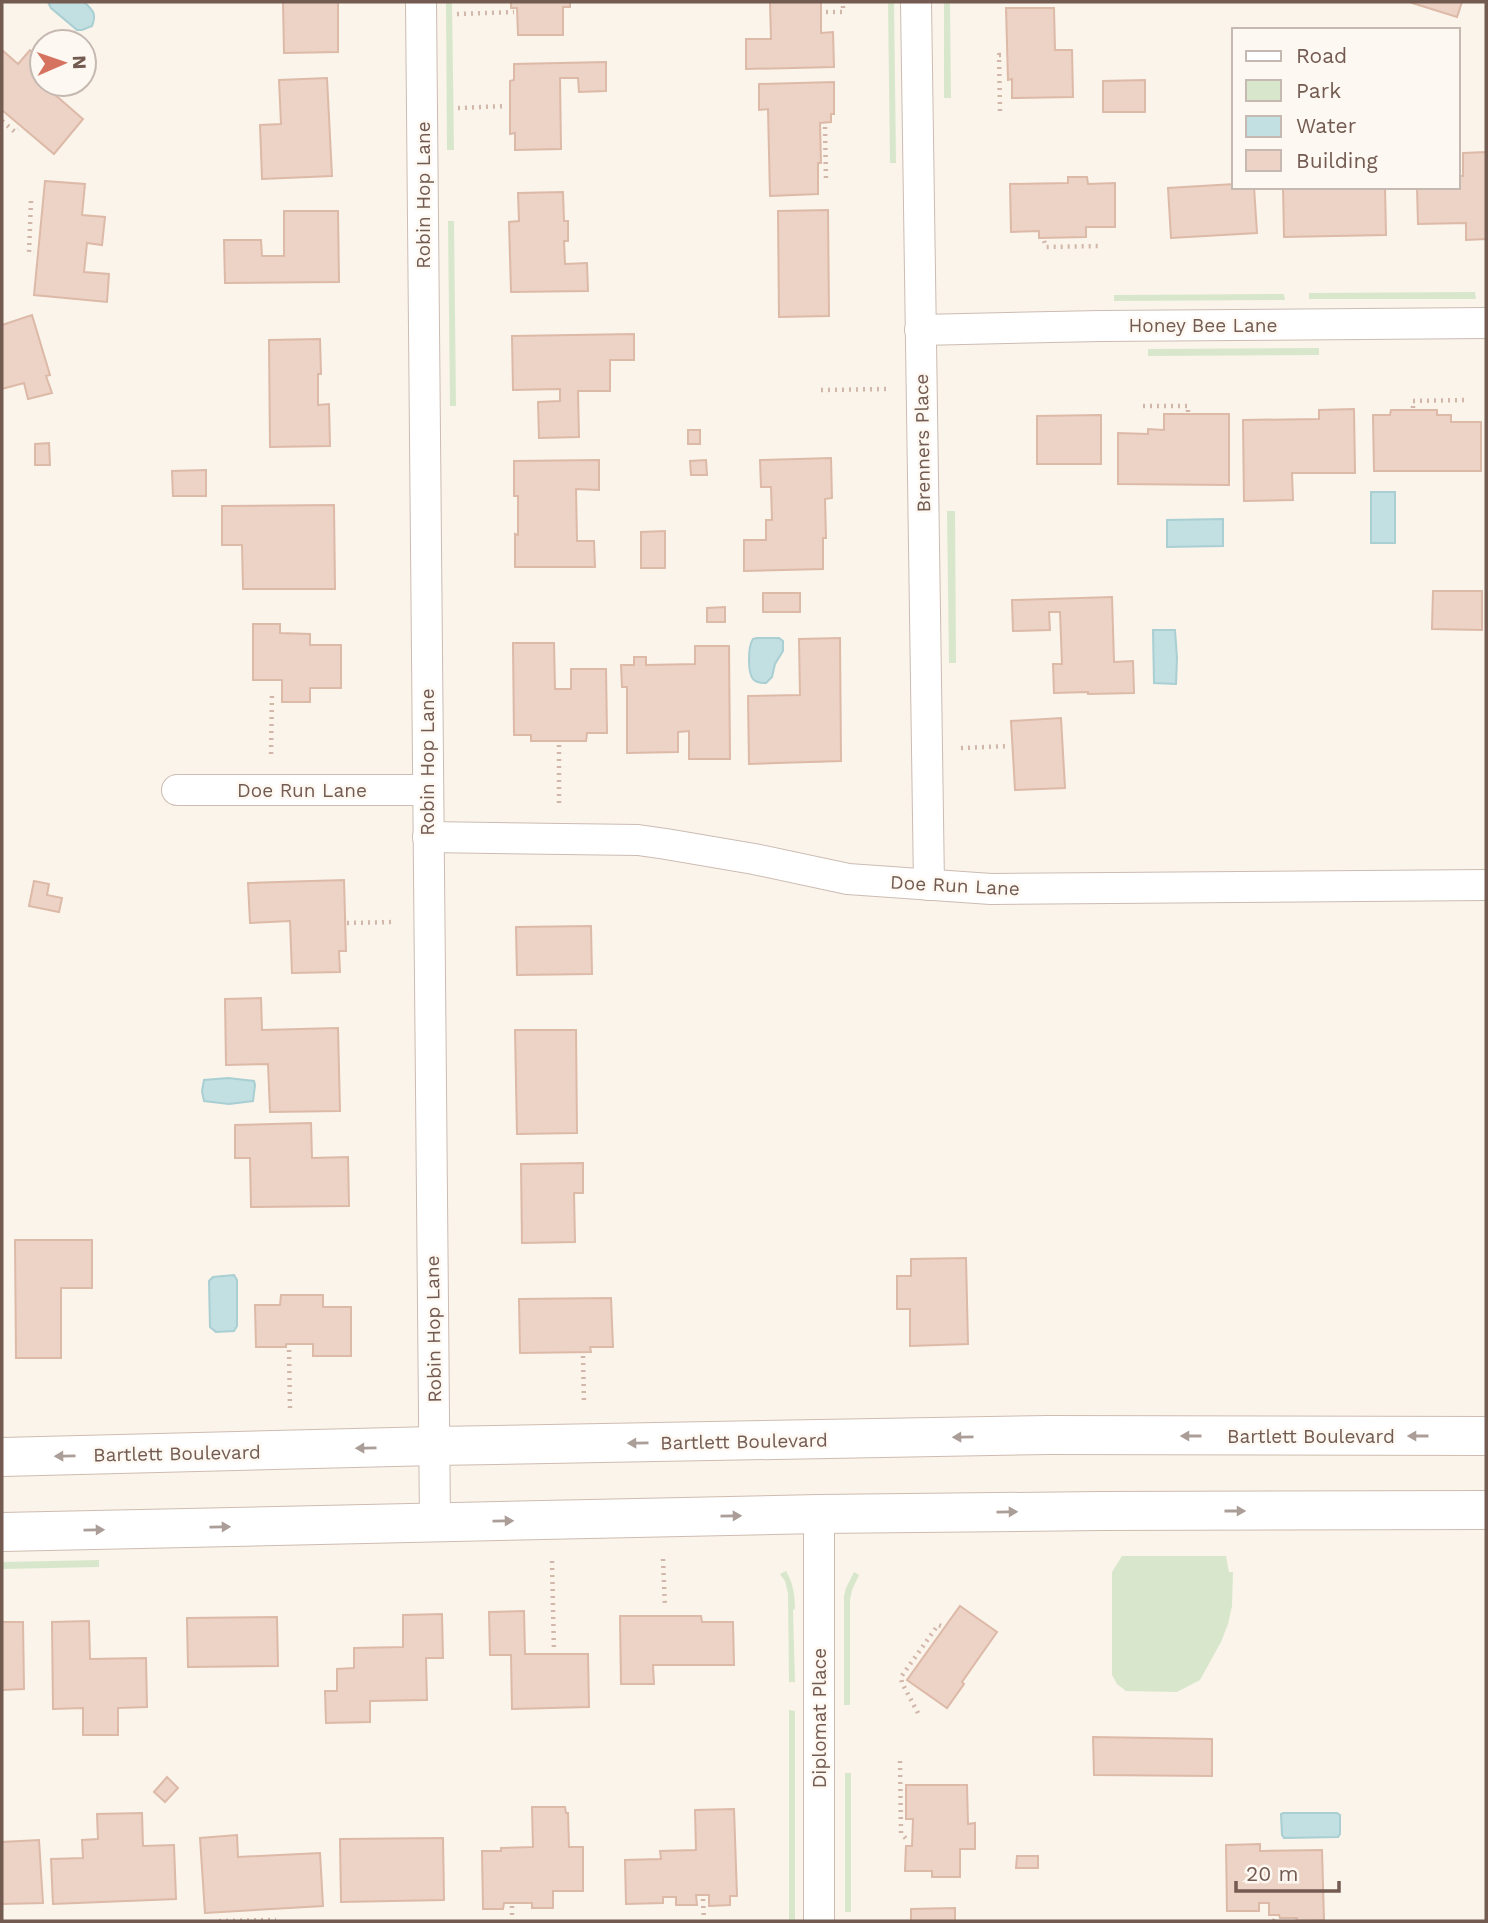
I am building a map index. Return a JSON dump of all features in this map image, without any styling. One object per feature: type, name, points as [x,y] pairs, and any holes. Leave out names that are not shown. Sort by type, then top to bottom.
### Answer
[{"type":"main road","name":"Bartlett Boulevard","points":[[2,1457],[1048,1435],[1486,1436]]},
{"type":"main road","points":[[2,1532],[819,1514],[1486,1510]]},
{"type":"street","name":"Robin Hop Lane","points":[[421,2],[435,1523]]},
{"type":"street","name":"Brenners Place","points":[[916,2],[929,885]]},
{"type":"street","name":"Honey Bee Lane","points":[[920,330],[1486,323]]},
{"type":"street","name":"Doe Run Lane","points":[[177,790],[427,790]]},
{"type":"street","name":"Doe Run Lane","points":[[428,837],[638,840],[754,859],[848,879],[991,889],[1486,885]]},
{"type":"street","name":"Diplomat Place","points":[[819,1514],[819,1921]]},
{"type":"path","points":[[826,12],[843,12],[843,2]]},
{"type":"path","points":[[457,14],[514,12]]},
{"type":"path","points":[[1000,111],[999,55],[1003,55]]},
{"type":"path","points":[[458,108],[507,106]]},
{"type":"path","points":[[2,121],[15,132],[18,129]]},
{"type":"path","points":[[825,127],[826,179]]},
{"type":"path","points":[[31,201],[29,252],[34,253]]},
{"type":"path","points":[[1044,241],[1046,247],[1101,246]]},
{"type":"path","points":[[821,390],[887,389]]},
{"type":"path","points":[[1413,408],[1413,401],[1467,400]]},
{"type":"path","points":[[1143,406],[1188,406],[1188,412]]},
{"type":"path","points":[[271,754],[272,694]]},
{"type":"path","points":[[559,744],[559,803]]},
{"type":"path","points":[[961,748],[1010,746]]},
{"type":"path","points":[[347,923],[395,922]]},
{"type":"path","points":[[289,1350],[290,1408]]},
{"type":"path","points":[[583,1356],[584,1403]]},
{"type":"path","points":[[663,1559],[664,1607]]},
{"type":"path","points":[[552,1561],[554,1652]]},
{"type":"path","points":[[918,1713],[901,1677],[938,1625],[941,1626]]},
{"type":"path","points":[[900,1761],[901,1833],[908,1841]]},
{"type":"path","points":[[703,1899],[704,1921]]},
{"type":"path","points":[[512,1906],[512,1921]]},
{"type":"path","points":[[219,1921],[275,1920]]},
{"type":"green space","points":[[446,2],[452,2],[454,150],[447,150]]},
{"type":"green space","points":[[888,2],[894,2],[896,163],[890,163]]},
{"type":"green space","points":[[944,2],[950,2],[951,98],[944,98]]},
{"type":"green space","points":[[448,221],[454,221],[456,406],[450,406]]},
{"type":"green space","points":[[1475,292],[1476,299],[1309,299],[1309,293]]},
{"type":"green space","points":[[1284,294],[1285,300],[1114,301],[1114,295]]},
{"type":"green space","points":[[1319,348],[1319,355],[1148,356],[1148,349]]},
{"type":"green space","points":[[947,511],[955,511],[956,663],[949,663]]},
{"type":"green space","points":[[1122,1556],[1226,1556],[1229,1572],[1233,1572],[1232,1606],[1221,1642],[1200,1680],[1177,1692],[1126,1691],[1117,1684],[1112,1675],[1112,1572]]},
{"type":"green space","points":[[99,1560],[99,1567],[2,1569],[2,1562]]},
{"type":"green space","points":[[786,1571],[795,1599],[795,1682],[789,1682],[788,1593],[780,1574]]},
{"type":"green space","points":[[854,1572],[859,1575],[850,1600],[850,1705],[844,1705],[844,1596]]},
{"type":"green space","points":[[789,1710],[795,1711],[795,1921],[789,1921]]},
{"type":"green space","points":[[845,1773],[851,1773],[851,1912],[845,1912]]},
{"type":"water","points":[[48,2],[84,2],[93,12],[92,26],[75,28],[51,8]]},
{"type":"water","points":[[1371,492],[1395,492],[1395,543],[1371,543]]},
{"type":"water","points":[[1223,519],[1223,546],[1167,547],[1167,520]]},
{"type":"water","points":[[1153,630],[1175,630],[1176,684],[1154,683]]},
{"type":"water","points":[[779,638],[783,641],[783,651],[775,664],[772,677],[766,683],[755,681],[750,672],[750,648],[753,639]]},
{"type":"water","points":[[228,1078],[254,1081],[253,1101],[229,1104],[204,1101],[204,1080]]},
{"type":"water","points":[[234,1275],[237,1280],[237,1326],[234,1331],[216,1332],[210,1327],[209,1281],[213,1277]]},
{"type":"water","points":[[1283,1813],[1337,1813],[1340,1815],[1340,1834],[1338,1837],[1284,1838]]},
{"type":"building","points":[[283,2],[338,2],[338,52],[284,53]]},
{"type":"building","points":[[511,2],[570,2],[570,7],[563,7],[563,35],[518,35],[517,8],[511,8]]},
{"type":"building","points":[[770,2],[821,2],[821,33],[833,32],[834,67],[746,69],[746,39],[771,39]]},
{"type":"building","points":[[1409,2],[1462,2],[1457,17]]},
{"type":"building","points":[[1006,8],[1054,8],[1055,50],[1072,50],[1073,97],[1012,98],[1012,79],[1008,80]]},
{"type":"building","points":[[2,50],[18,64],[28,52],[28,98],[59,98],[83,119],[54,154],[2,110]]},
{"type":"building","points":[[606,62],[606,91],[579,92],[578,78],[560,78],[561,149],[515,150],[515,133],[510,134],[510,81],[514,80],[514,64]]},
{"type":"building","points":[[327,78],[332,176],[262,179],[260,125],[281,124],[279,80]]},
{"type":"building","points":[[1145,80],[1145,112],[1103,112],[1103,81]]},
{"type":"building","points":[[834,82],[834,114],[831,114],[831,122],[820,123],[821,163],[818,163],[818,194],[770,196],[768,109],[759,110],[759,84]]},
{"type":"building","points":[[1486,152],[1486,239],[1466,240],[1466,223],[1418,224],[1417,189],[1460,189],[1463,153]]},
{"type":"building","points":[[1068,177],[1087,177],[1088,184],[1115,183],[1115,227],[1086,227],[1086,237],[1039,238],[1039,231],[1011,232],[1010,184],[1068,183]]},
{"type":"building","points":[[45,181],[85,184],[82,215],[105,217],[102,245],[87,243],[84,272],[109,274],[107,302],[34,295]]},
{"type":"building","points":[[1232,184],[1232,189],[1254,189],[1257,233],[1171,238],[1168,188]]},
{"type":"building","points":[[1283,189],[1385,189],[1386,235],[1284,237]]},
{"type":"building","points":[[563,192],[564,221],[568,221],[568,241],[564,241],[565,264],[587,263],[588,291],[511,292],[509,222],[519,221],[518,193]]},
{"type":"building","points":[[828,210],[829,316],[779,317],[778,211]]},
{"type":"building","points":[[284,211],[338,211],[339,282],[225,283],[224,240],[261,240],[262,256],[284,256]]},
{"type":"building","points":[[32,315],[50,375],[46,376],[52,393],[28,399],[24,383],[2,389],[2,325]]},
{"type":"building","points":[[634,334],[634,360],[610,360],[610,391],[578,391],[579,437],[539,438],[538,402],[560,401],[560,389],[513,390],[512,336]]},
{"type":"building","points":[[320,339],[318,405],[329,404],[330,446],[270,447],[269,340]]},
{"type":"building","points":[[1354,409],[1355,473],[1292,473],[1293,500],[1244,501],[1243,420],[1319,419],[1319,410]]},
{"type":"building","points":[[1391,410],[1437,410],[1437,415],[1451,415],[1451,422],[1481,422],[1481,471],[1374,471],[1373,415],[1390,415]]},
{"type":"building","points":[[1164,414],[1229,414],[1229,485],[1118,484],[1118,433],[1148,434],[1148,429],[1164,430]]},
{"type":"building","points":[[1101,415],[1101,464],[1037,464],[1037,416]]},
{"type":"building","points":[[688,430],[700,430],[700,444],[688,444]]},
{"type":"building","points":[[49,443],[50,465],[35,465],[35,444]]},
{"type":"building","points":[[831,458],[832,498],[825,499],[826,538],[823,538],[823,569],[744,571],[744,540],[766,540],[766,520],[772,520],[771,487],[761,487],[760,460]]},
{"type":"building","points":[[599,460],[599,490],[576,489],[577,541],[594,541],[595,567],[515,567],[518,496],[514,496],[514,461]]},
{"type":"building","points":[[706,460],[707,475],[691,475],[690,461]]},
{"type":"building","points":[[206,470],[206,496],[173,496],[172,471]]},
{"type":"building","points":[[334,505],[335,589],[243,589],[242,545],[222,545],[222,506]]},
{"type":"building","points":[[665,531],[665,568],[641,568],[641,532]]},
{"type":"building","points":[[1433,591],[1482,591],[1482,630],[1432,629]]},
{"type":"building","points":[[763,593],[800,593],[800,612],[763,612]]},
{"type":"building","points":[[1112,597],[1114,662],[1133,661],[1134,693],[1054,693],[1053,664],[1062,664],[1060,612],[1049,612],[1050,630],[1013,631],[1012,600]]},
{"type":"building","points":[[725,607],[725,622],[707,622],[707,608]]},
{"type":"building","points":[[253,624],[280,624],[280,633],[310,634],[310,645],[341,645],[341,688],[310,688],[310,702],[282,702],[282,680],[253,680]]},
{"type":"building","points":[[840,638],[841,761],[749,764],[748,696],[800,695],[799,639]]},
{"type":"building","points":[[513,643],[554,643],[555,689],[571,689],[571,669],[606,669],[607,733],[587,733],[586,741],[531,741],[531,735],[514,735]]},
{"type":"building","points":[[695,646],[729,646],[730,759],[689,759],[689,731],[678,732],[678,752],[627,753],[627,687],[622,687],[621,665],[634,665],[634,657],[646,657],[646,665],[695,664]]},
{"type":"building","points":[[1061,718],[1065,788],[1015,790],[1011,721]]},
{"type":"building","points":[[344,880],[346,951],[339,951],[340,972],[292,973],[290,921],[250,923],[248,883]]},
{"type":"building","points":[[34,881],[49,884],[47,895],[62,898],[59,912],[29,906]]},
{"type":"building","points":[[591,926],[592,974],[517,975],[516,927]]},
{"type":"building","points":[[261,998],[262,1030],[338,1028],[340,1111],[270,1112],[268,1064],[226,1065],[225,999]]},
{"type":"building","points":[[515,1030],[576,1030],[577,1133],[517,1134]]},
{"type":"building","points":[[311,1123],[312,1158],[348,1157],[349,1206],[251,1207],[250,1158],[235,1158],[235,1125]]},
{"type":"building","points":[[583,1163],[583,1193],[574,1193],[575,1242],[522,1243],[521,1164]]},
{"type":"building","points":[[15,1240],[92,1240],[92,1288],[61,1288],[61,1358],[16,1358]]},
{"type":"building","points":[[966,1258],[968,1344],[910,1346],[910,1309],[897,1309],[897,1276],[911,1276],[911,1259]]},
{"type":"building","points":[[281,1295],[323,1295],[323,1307],[351,1307],[351,1356],[313,1356],[313,1344],[256,1347],[255,1305],[280,1305]]},
{"type":"building","points":[[611,1298],[613,1347],[590,1347],[591,1352],[520,1353],[519,1299]]},
{"type":"building","points":[[960,1606],[997,1632],[947,1708],[907,1680]]},
{"type":"building","points":[[524,1611],[525,1654],[588,1654],[589,1707],[512,1709],[511,1655],[490,1655],[489,1612]]},
{"type":"building","points":[[442,1614],[443,1658],[426,1658],[427,1700],[370,1701],[370,1722],[326,1723],[325,1691],[337,1691],[337,1669],[354,1668],[354,1648],[403,1647],[403,1615]]},
{"type":"building","points":[[620,1616],[701,1616],[702,1622],[733,1622],[734,1665],[653,1665],[654,1684],[621,1684]]},
{"type":"building","points":[[277,1617],[278,1666],[188,1667],[187,1618]]},
{"type":"building","points":[[89,1621],[90,1659],[146,1658],[147,1707],[118,1708],[118,1735],[83,1735],[83,1708],[53,1709],[52,1622]]},
{"type":"building","points":[[2,1622],[23,1622],[24,1689],[2,1690]]},
{"type":"building","points":[[1093,1737],[1212,1739],[1212,1776],[1094,1775]]},
{"type":"building","points":[[167,1777],[178,1788],[165,1802],[154,1792]]},
{"type":"building","points":[[906,1785],[967,1785],[968,1824],[975,1823],[975,1849],[960,1849],[960,1877],[932,1877],[932,1871],[905,1871],[906,1846],[912,1846],[913,1819],[906,1819]]},
{"type":"building","points":[[532,1807],[565,1807],[568,1813],[569,1847],[583,1847],[583,1891],[553,1891],[553,1908],[532,1908],[532,1903],[504,1903],[503,1909],[483,1909],[482,1851],[533,1847]]},
{"type":"building","points":[[734,1809],[737,1896],[730,1896],[730,1905],[709,1906],[709,1895],[696,1895],[697,1905],[676,1905],[676,1897],[663,1897],[663,1903],[626,1904],[625,1860],[661,1859],[660,1851],[696,1850],[695,1810]]},
{"type":"building","points":[[142,1813],[143,1846],[174,1845],[176,1899],[53,1904],[51,1859],[83,1858],[82,1840],[98,1839],[97,1814]]},
{"type":"building","points":[[237,1835],[238,1857],[320,1853],[323,1906],[205,1913],[200,1838]]},
{"type":"building","points":[[443,1838],[444,1900],[341,1902],[340,1839]]},
{"type":"building","points":[[39,1840],[43,1903],[2,1904],[2,1842]]},
{"type":"building","points":[[1260,1844],[1260,1851],[1322,1850],[1324,1920],[1296,1921],[1297,1918],[1269,1915],[1269,1903],[1259,1903],[1259,1911],[1227,1911],[1226,1845]]},
{"type":"building","points":[[1017,1856],[1038,1856],[1038,1868],[1016,1868]]},
{"type":"building","points":[[955,1908],[955,1921],[911,1921],[911,1909]]}]
